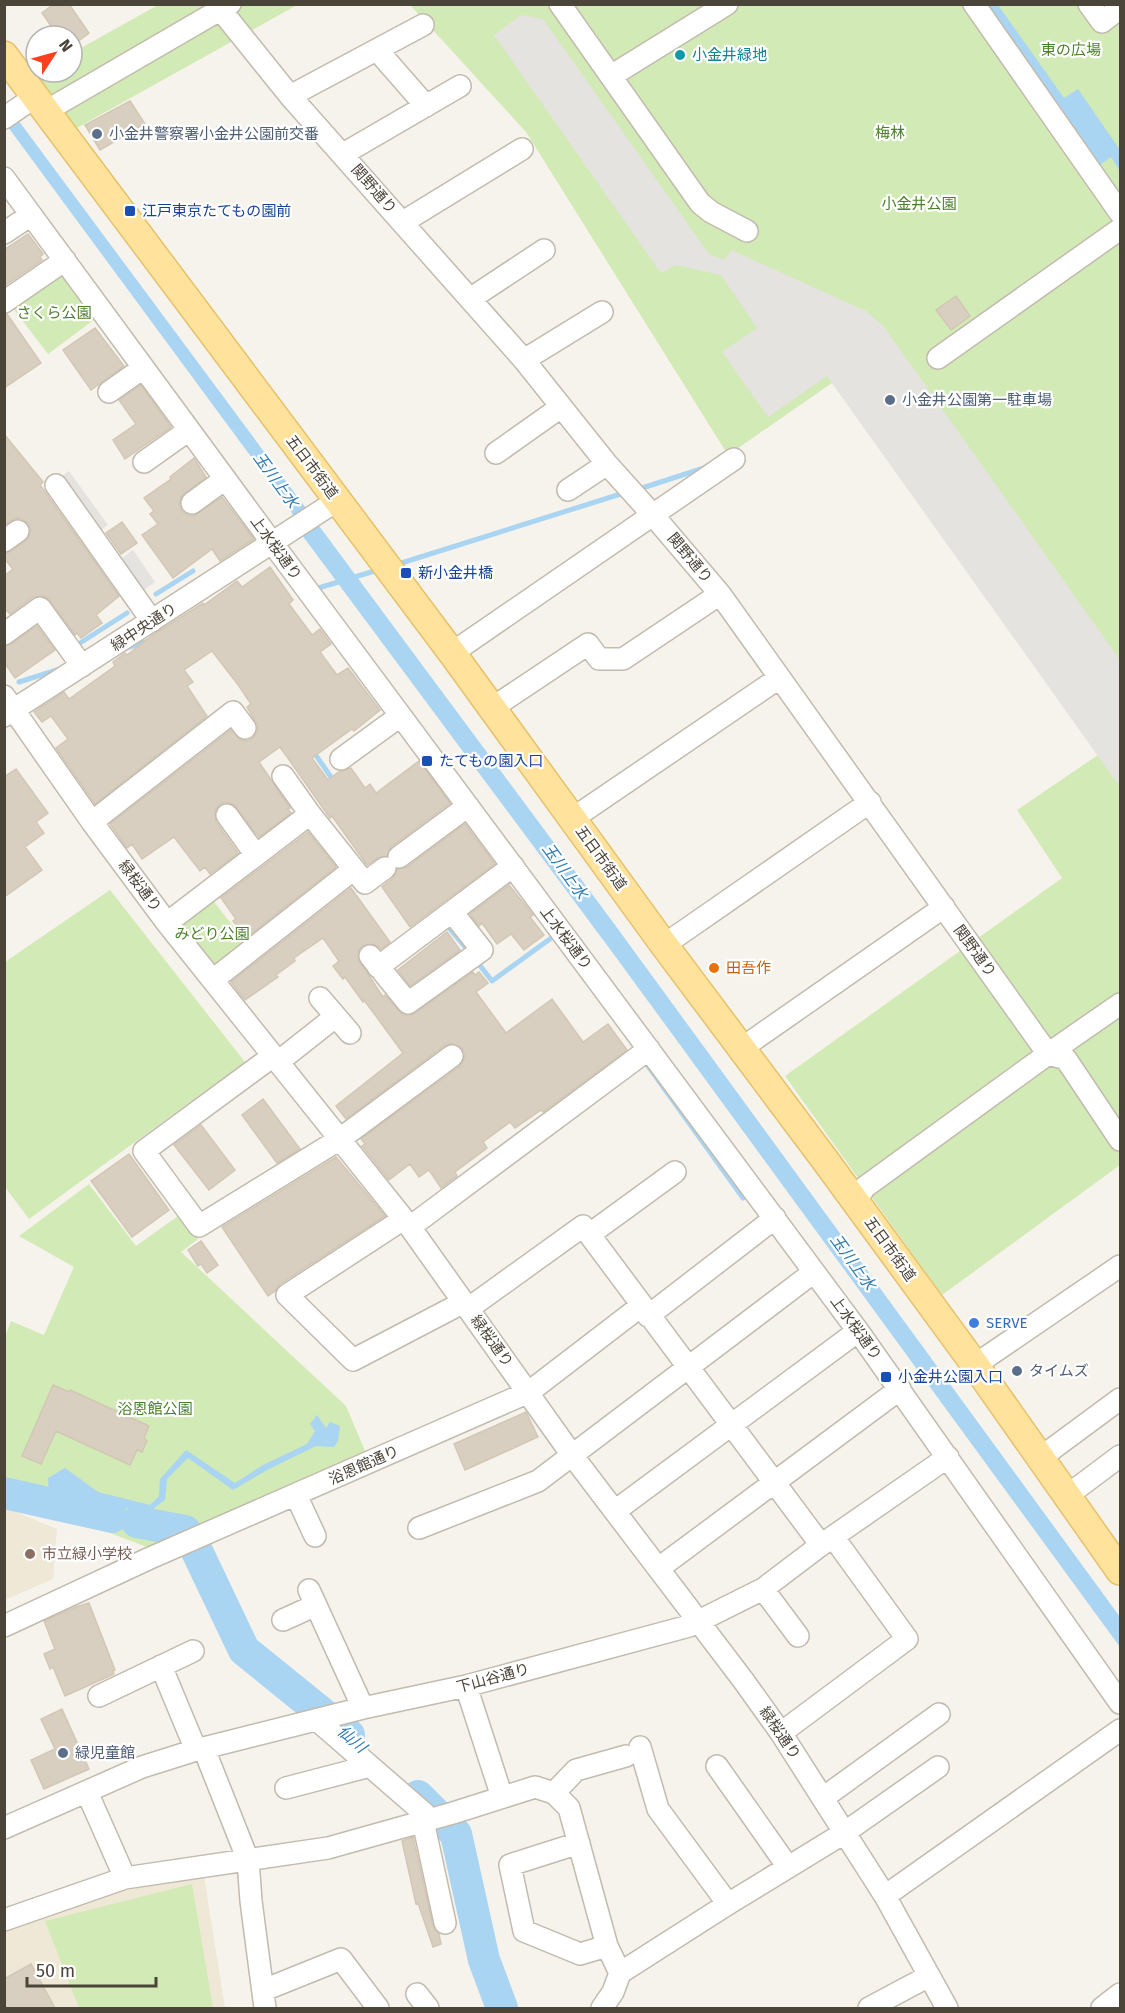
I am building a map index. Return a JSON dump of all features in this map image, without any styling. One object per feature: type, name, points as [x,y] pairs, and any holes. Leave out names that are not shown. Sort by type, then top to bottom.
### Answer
[{"type":"main road","name":"五日市街道","points":[[10,62],[38,106],[75,149],[334,503],[452,653],[664,945],[975,1365],[1120,1571]]},
{"type":"street","points":[[560,4],[700,203],[711,212],[747,231]]},
{"type":"street","points":[[610,76],[728,4]]},
{"type":"street","points":[[974,4],[1120,213]]},
{"type":"street","points":[[1089,4],[1102,22],[1120,8]]},
{"type":"street","points":[[4,118],[38,106],[222,6]]},
{"type":"street","name":"関野通り","points":[[222,6],[290,96],[524,360],[607,464],[720,594],[944,907],[1120,1140]]},
{"type":"street","points":[[290,96],[423,25]]},
{"type":"street","points":[[377,50],[426,106]]},
{"type":"street","points":[[343,154],[460,86]]},
{"type":"street","points":[[403,222],[522,149]]},
{"type":"street","name":"上水桜通り","points":[[4,178],[225,479],[278,540],[400,716],[513,866],[643,1053],[775,1218],[858,1331],[1120,1703]]},
{"type":"street","points":[[4,233],[31,215]]},
{"type":"street","points":[[938,358],[1120,229]]},
{"type":"street","points":[[470,299],[544,250]]},
{"type":"street","points":[[4,302],[64,260]]},
{"type":"street","points":[[524,360],[603,312]]},
{"type":"street","points":[[109,392],[143,368]]},
{"type":"street","points":[[496,453],[561,407]]},
{"type":"street","points":[[144,462],[189,430]]},
{"type":"street","points":[[452,653],[734,459]]},
{"type":"street","points":[[568,490],[607,464]]},
{"type":"street","points":[[192,502],[225,479]]},
{"type":"street","points":[[56,485],[152,621]]},
{"type":"street","points":[[278,540],[334,503]]},
{"type":"street","name":"緑中央通り","points":[[8,708],[82,666],[278,540]]},
{"type":"street","points":[[492,708],[588,644],[599,658],[623,659],[720,594]]},
{"type":"street","points":[[4,634],[40,608],[82,666]]},
{"type":"street","points":[[572,819],[779,678]]},
{"type":"street","name":"緑桜通り","points":[[8,708],[167,923],[406,1223],[467,1305],[572,1455],[743,1680],[781,1733],[885,1896],[947,2008]]},
{"type":"street","points":[[92,822],[233,712],[245,728]]},
{"type":"street","points":[[341,759],[400,716]]},
{"type":"street","points":[[283,776],[365,883],[468,806]]},
{"type":"street","points":[[664,945],[870,802]]},
{"type":"street","points":[[167,923],[310,814]]},
{"type":"street","points":[[227,815],[255,854]]},
{"type":"street","points":[[452,912],[482,950],[408,1003],[374,961],[452,912],[513,866]]},
{"type":"street","points":[[213,980],[354,869]]},
{"type":"street","points":[[742,1048],[944,907]]},
{"type":"street","points":[[320,998],[350,1033]]},
{"type":"street","points":[[1057,1057],[1120,1004]]},
{"type":"street","points":[[335,1017],[144,1151],[200,1226],[340,1139],[452,1056]]},
{"type":"street","points":[[855,1202],[865,1187],[1057,1057],[1120,1020]]},
{"type":"street","points":[[643,1053],[406,1223],[287,1295],[353,1360],[467,1305],[583,1226],[774,1482],[907,1639],[781,1733]]},
{"type":"street","points":[[590,1234],[675,1172]]},
{"type":"street","name":"浴恩館通り","points":[[4,1626],[529,1392],[775,1218]]},
{"type":"street","points":[[975,1365],[1120,1266]]},
{"type":"street","points":[[419,1528],[538,1481],[814,1272]]},
{"type":"street","points":[[615,1511],[858,1331]]},
{"type":"street","points":[[659,1568],[900,1389]]},
{"type":"street","points":[[1040,1458],[1120,1399]]},
{"type":"street","points":[[1068,1495],[1120,1456]]},
{"type":"street","name":"下山谷通り","points":[[4,1828],[142,1767],[200,1749],[466,1686],[689,1626],[763,1589],[948,1457]]},
{"type":"street","points":[[296,1495],[315,1536]]},
{"type":"street","points":[[763,1589],[798,1636]]},
{"type":"street","points":[[283,1620],[312,1597],[355,1711]]},
{"type":"street","points":[[99,1696],[193,1651]]},
{"type":"street","points":[[161,1666],[248,1860],[251,1901],[265,1999],[341,1959],[378,2008]]},
{"type":"street","points":[[466,1686],[502,1797]]},
{"type":"street","points":[[823,1798],[939,1714]]},
{"type":"street","points":[[318,1721],[424,1813],[428,1820],[445,1923]]},
{"type":"street","points":[[885,1896],[1120,1730]]},
{"type":"street","points":[[554,1793],[576,1770],[633,1751],[658,1809],[728,1904]]},
{"type":"street","points":[[286,1788],[370,1766]]},
{"type":"street","points":[[717,1766],[788,1867]]},
{"type":"street","points":[[614,1995],[728,1904],[844,1833],[938,1767]]},
{"type":"street","points":[[4,1920],[125,1878],[328,1848],[535,1787],[554,1793],[569,1809],[608,1946],[614,1995]]},
{"type":"street","points":[[87,1792],[125,1878]]},
{"type":"street","points":[[579,1843],[510,1864],[524,1931],[580,1954],[608,1946]]},
{"type":"street","points":[[869,2008],[929,1976]]},
{"type":"street","points":[[1102,2008],[1120,1994]]},
{"type":"shaded area","name":"小金井公園第一駐車場","points":[[521,15],[543,19],[709,254],[725,260],[731,250],[866,311],[884,327],[1120,660],[1120,787],[827,376],[768,417],[722,352],[757,328],[721,275],[676,265],[661,273],[494,35]]},
{"type":"shaded area","points":[[69,471],[108,525],[97,533],[58,479]]},
{"type":"shaded area","points":[[133,550],[155,582],[144,590],[121,559]]},
{"type":"shaded area","name":"市立緑小学校","points":[[4,1507],[57,1529],[53,1579],[5,1600]]},
{"type":"shaded area","points":[[203,1870],[225,2008],[5,2008],[5,1926],[121,1883]]},
{"type":"green space","points":[[158,5],[297,5],[75,129],[42,84],[84,84],[84,46]]},
{"type":"green space","name":"小金井公園","points":[[410,5],[1120,5],[1120,1165],[942,1295],[785,1076],[1062,878],[1017,810],[1098,755],[832,383],[728,455],[526,132]]},
{"type":"green space","name":"さくら公園","points":[[60,272],[95,319],[48,354],[12,307]]},
{"type":"green space","points":[[110,890],[245,1062],[29,1219],[5,1187],[5,962]]},
{"type":"green space","name":"みどり公園","points":[[211,898],[247,944],[221,965],[210,964],[182,930],[182,921]]},
{"type":"green space","name":"浴恩館公園","points":[[89,1184],[136,1246],[178,1216],[198,1239],[181,1252],[346,1406],[368,1458],[160,1552],[5,1493],[4,1339],[11,1321],[44,1335],[74,1267],[19,1236]]},
{"type":"green space","points":[[192,1884],[213,2008],[79,2008],[45,1921]]},
{"type":"water","points":[[984,5],[998,5],[1064,98],[1078,89],[1120,150],[1120,171],[1111,157],[1098,166]]},
{"type":"water","points":[[4,101],[615,925],[1120,1617],[1120,1647],[618,960],[302,535],[291,511],[5,123]]},
{"type":"water","points":[[317,1415],[326,1428],[330,1422],[340,1426],[338,1441],[334,1447],[316,1446],[233,1490],[188,1458],[167,1479],[165,1500],[150,1511],[49,1499],[48,1478],[65,1468],[98,1492],[150,1505],[159,1496],[160,1479],[186,1450],[235,1483],[263,1465],[307,1444],[315,1431],[310,1424]]},
{"type":"building","points":[[54,4],[69,4],[83,24],[50,24],[42,13]]},
{"type":"building","points":[[84,26],[89,33],[84,37]]},
{"type":"building","points":[[130,101],[145,124],[100,150],[85,125]]},
{"type":"building","points":[[28,234],[43,254],[40,257],[42,260],[4,286],[4,250]]},
{"type":"building","points":[[956,296],[970,316],[951,330],[936,310]]},
{"type":"building","points":[[7,314],[41,363],[4,388],[4,315]]},
{"type":"building","points":[[95,328],[124,366],[91,390],[63,350]]},
{"type":"building","points":[[141,385],[171,427],[125,459],[113,440],[136,424],[119,400]]},
{"type":"building","points":[[4,434],[43,482],[40,485],[119,596],[96,615],[102,623],[81,638],[77,633],[75,635],[45,596],[33,597],[10,614],[4,608],[4,576],[13,569],[4,558],[4,554],[25,541],[31,530],[23,519],[16,518],[4,525]]},
{"type":"building","points":[[194,458],[206,477],[181,497],[179,505],[182,511],[194,516],[222,497],[254,539],[220,561],[212,549],[173,578],[142,535],[158,524],[150,514],[154,511],[144,498],[171,479],[170,477]]},
{"type":"building","points":[[122,522],[137,543],[121,554],[106,533]]},
{"type":"building","points":[[270,567],[293,600],[289,604],[312,635],[320,629],[331,644],[320,652],[337,675],[348,668],[380,710],[354,731],[352,729],[312,758],[328,780],[340,771],[351,768],[365,788],[370,784],[376,793],[419,761],[450,803],[391,847],[387,856],[378,858],[367,865],[332,816],[330,818],[280,747],[259,762],[290,808],[288,809],[291,813],[259,837],[233,804],[225,802],[219,805],[215,810],[216,822],[238,853],[210,874],[205,867],[200,871],[174,837],[142,859],[132,844],[127,848],[110,824],[231,730],[241,740],[247,741],[253,738],[258,726],[247,707],[251,704],[239,686],[212,651],[184,670],[193,682],[187,686],[207,716],[95,804],[56,748],[68,739],[51,716],[42,722],[34,712],[64,692],[69,699],[115,666],[113,662],[125,653],[127,655],[154,634],[203,603],[204,605],[237,581],[242,587]]},
{"type":"building","points":[[37,626],[55,650],[15,678],[4,662],[4,647]]},
{"type":"building","points":[[16,769],[48,813],[36,822],[44,833],[25,847],[42,870],[4,897],[4,777]]},
{"type":"building","points":[[465,824],[495,864],[410,927],[382,887],[393,878],[397,869],[407,867]]},
{"type":"building","points":[[308,832],[336,867],[246,938],[233,921],[236,919],[221,898]]},
{"type":"building","points":[[509,885],[533,915],[530,917],[544,935],[524,950],[511,934],[497,944],[482,923],[479,926],[470,914]]},
{"type":"building","points":[[351,888],[390,942],[381,949],[374,944],[362,946],[358,952],[358,959],[383,997],[385,995],[403,1015],[409,1016],[415,1013],[473,972],[475,975],[479,972],[488,983],[476,992],[506,1033],[552,999],[583,1042],[608,1024],[627,1050],[543,1112],[541,1110],[515,1128],[510,1122],[483,1142],[487,1148],[455,1172],[457,1176],[441,1188],[429,1170],[419,1177],[410,1164],[389,1180],[362,1146],[365,1144],[361,1139],[460,1066],[465,1055],[462,1048],[451,1043],[444,1046],[346,1119],[336,1106],[403,1053],[364,1000],[363,1002],[345,977],[343,979],[333,966],[339,961],[323,938],[294,958],[295,961],[276,975],[278,977],[245,1000],[231,982]]},
{"type":"building","points":[[447,932],[460,950],[410,986],[398,970]]},
{"type":"building","points":[[263,1099],[300,1149],[277,1163],[242,1115]]},
{"type":"building","points":[[201,1125],[235,1170],[209,1190],[174,1145]]},
{"type":"building","points":[[129,1154],[169,1210],[132,1237],[91,1181]]},
{"type":"building","points":[[336,1157],[385,1216],[280,1284],[268,1296],[222,1227]]},
{"type":"building","points":[[201,1241],[218,1265],[207,1273],[201,1264],[198,1266],[188,1250]]},
{"type":"building","points":[[53,1385],[69,1392],[70,1390],[149,1426],[144,1438],[147,1441],[142,1452],[137,1450],[130,1465],[56,1431],[41,1464],[22,1456]]},
{"type":"building","points":[[526,1412],[538,1437],[465,1470],[454,1444]]},
{"type":"building","points":[[89,1603],[115,1670],[114,1674],[65,1696],[53,1667],[50,1669],[44,1654],[55,1649],[44,1621]]},
{"type":"building","points":[[62,1709],[89,1769],[44,1789],[31,1760],[55,1749],[41,1719]]},
{"type":"building","points":[[413,1837],[433,1926],[439,1934],[441,1944],[433,1947],[418,1903],[416,1904],[402,1841]]},
{"type":"building","points":[[31,1964],[55,2008],[4,2008],[4,1979]]},
{"type":"waterway","points":[[636,490],[704,468]]},
{"type":"waterway","points":[[395,565],[627,492]]},
{"type":"waterway","name":"玉川上水","points":[[312,590],[381,569]]},
{"type":"waterway","points":[[156,594],[193,571]]},
{"type":"waterway","points":[[80,643],[127,613]]},
{"type":"waterway","points":[[123,649],[149,641]]},
{"type":"waterway","points":[[19,682],[60,669]]},
{"type":"waterway","points":[[313,751],[335,783]]},
{"type":"waterway","points":[[449,928],[465,947]]},
{"type":"waterway","points":[[478,963],[492,981],[554,936],[556,940]]},
{"type":"waterway","points":[[643,1059],[743,1198]]},
{"type":"waterway","name":"仙川","points":[[4,1493],[112,1517]]},
{"type":"waterway","name":"仙川","points":[[137,1522],[185,1531],[194,1545],[244,1650],[349,1735]]},
{"type":"waterway","name":"仙川","points":[[418,1796],[456,1834],[484,1960],[502,2008]]},
{"type":"place","name":"小金井緑地","points":[[680,55]]},
{"type":"place","name":"小金井警察署小金井公園前交番","points":[[97,134]]},
{"type":"place","name":"江戸東京たてもの園前","points":[[130,211]]},
{"type":"place","name":"小金井公園第一駐車場","points":[[890,400]]},
{"type":"place","name":"新小金井橋","points":[[406,573]]},
{"type":"place","name":"たてもの園入口","points":[[427,761]]},
{"type":"place","name":"田吾作","points":[[714,968]]},
{"type":"place","name":"SERVE","points":[[974,1323]]},
{"type":"place","name":"タイムズ","points":[[1017,1371]]},
{"type":"place","name":"小金井公園入口","points":[[886,1377]]},
{"type":"place","name":"市立緑小学校","points":[[30,1554]]},
{"type":"place","name":"緑児童館","points":[[63,1753]]},
{"type":"park label","name":"東の広場","points":[[1071,50]]},
{"type":"park label","name":"梅林","points":[[890,133]]}]
